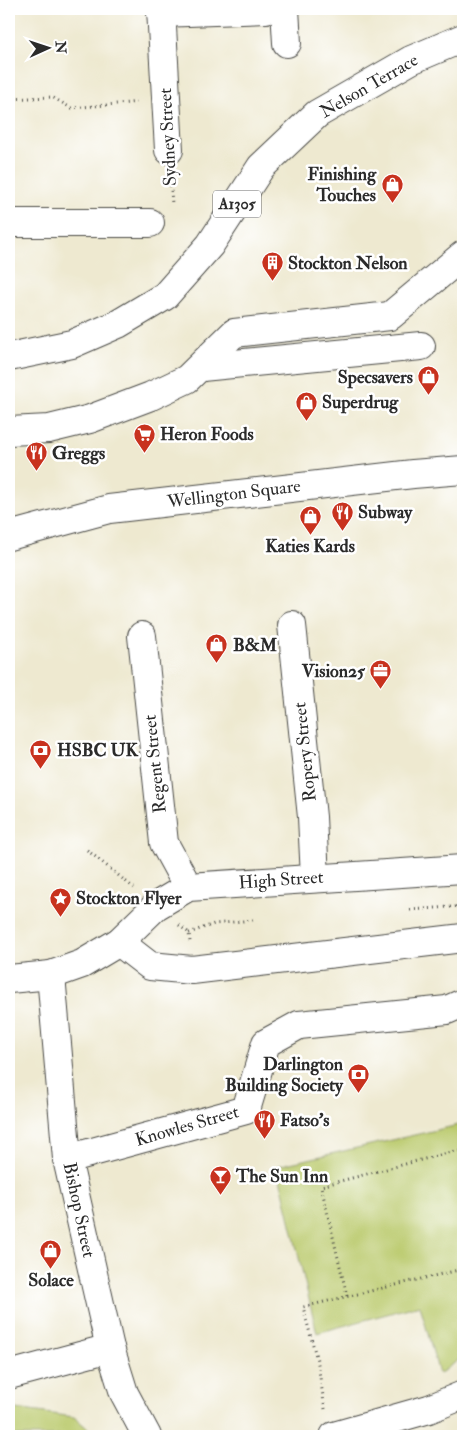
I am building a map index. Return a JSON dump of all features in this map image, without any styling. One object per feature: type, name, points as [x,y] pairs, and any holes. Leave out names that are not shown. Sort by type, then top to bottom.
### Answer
[{"type":"street","points":[[161,11],[266,9]]},
{"type":"street","points":[[285,9],[287,43]]},
{"type":"street","name":"Sydney Street","points":[[161,11],[169,150]]},
{"type":"street","name":"Nelson Terrace","points":[[9,357],[72,344],[118,324],[165,296],[210,246],[261,167],[317,114],[410,60],[463,38]]},
{"type":"street","points":[[9,223],[161,216]]},
{"type":"street","points":[[9,431],[49,429],[90,419],[151,396],[187,379],[202,367],[234,333],[390,316],[463,255]]},
{"type":"street","points":[[202,367],[421,346]]},
{"type":"street","name":"Wellington Square","points":[[9,536],[109,509],[463,470]]},
{"type":"street","name":"Ropery Street","points":[[292,625],[312,816],[315,878]]},
{"type":"street","name":"Regent Street","points":[[142,636],[164,843],[188,887]]},
{"type":"street","name":"High Street","points":[[9,979],[51,975],[82,964],[119,942],[156,906],[188,887],[463,869]]},
{"type":"street","points":[[119,942],[150,966],[192,970],[463,938]]},
{"type":"street","name":"Bishop Street","points":[[51,975],[67,1159],[110,1348],[124,1393],[148,1436]]},
{"type":"street","name":"Knowles Street","points":[[67,1159],[246,1110],[266,1043],[299,1025],[447,1010],[463,1003]]},
{"type":"street","points":[[9,1375],[110,1348]]},
{"type":"street","points":[[330,1427],[429,1408],[463,1395]]},
{"type":"path","points":[[9,99],[52,97],[71,108],[166,100]]},
{"type":"path","name":"Sydney Street","points":[[161,216],[169,150]]},
{"type":"path","points":[[410,910],[463,906]]},
{"type":"path","points":[[189,933],[214,924],[253,920]]},
{"type":"path","points":[[347,1296],[321,1186],[463,1149]]},
{"type":"path","points":[[330,1427],[318,1364],[303,1307],[463,1269]]},
{"type":"green space","points":[[463,1124],[463,1357],[439,1374],[420,1305],[317,1333],[277,1166]]},
{"type":"green space","points":[[9,1408],[74,1417],[97,1436],[9,1436]]},
{"type":"place","name":"Finishing Touches","points":[[392,203]]},
{"type":"place","name":"Stockton Nelson","points":[[272,282]]},
{"type":"place","name":"Specsavers","points":[[429,396]]},
{"type":"place","name":"Superdrug","points":[[306,421]]},
{"type":"place","name":"Heron Foods","points":[[144,453]]},
{"type":"place","name":"Greggs","points":[[36,472]]},
{"type":"place","name":"Subway","points":[[342,531]]},
{"type":"place","name":"Katies Kards","points":[[310,535]]},
{"type":"place","name":"B&M","points":[[217,664]]},
{"type":"place","name":"Vision25","points":[[381,690]]},
{"type":"place","name":"HSBC UK","points":[[41,769]]},
{"type":"place","name":"Stockton Flyer","points":[[60,917]]},
{"type":"place","name":"Darlington Building Society","points":[[359,1093]]},
{"type":"place","name":"Fatso's","points":[[264,1139]]},
{"type":"place","name":"The Sun Inn","points":[[220,1195]]},
{"type":"place","name":"Solace","points":[[51,1269]]}]
